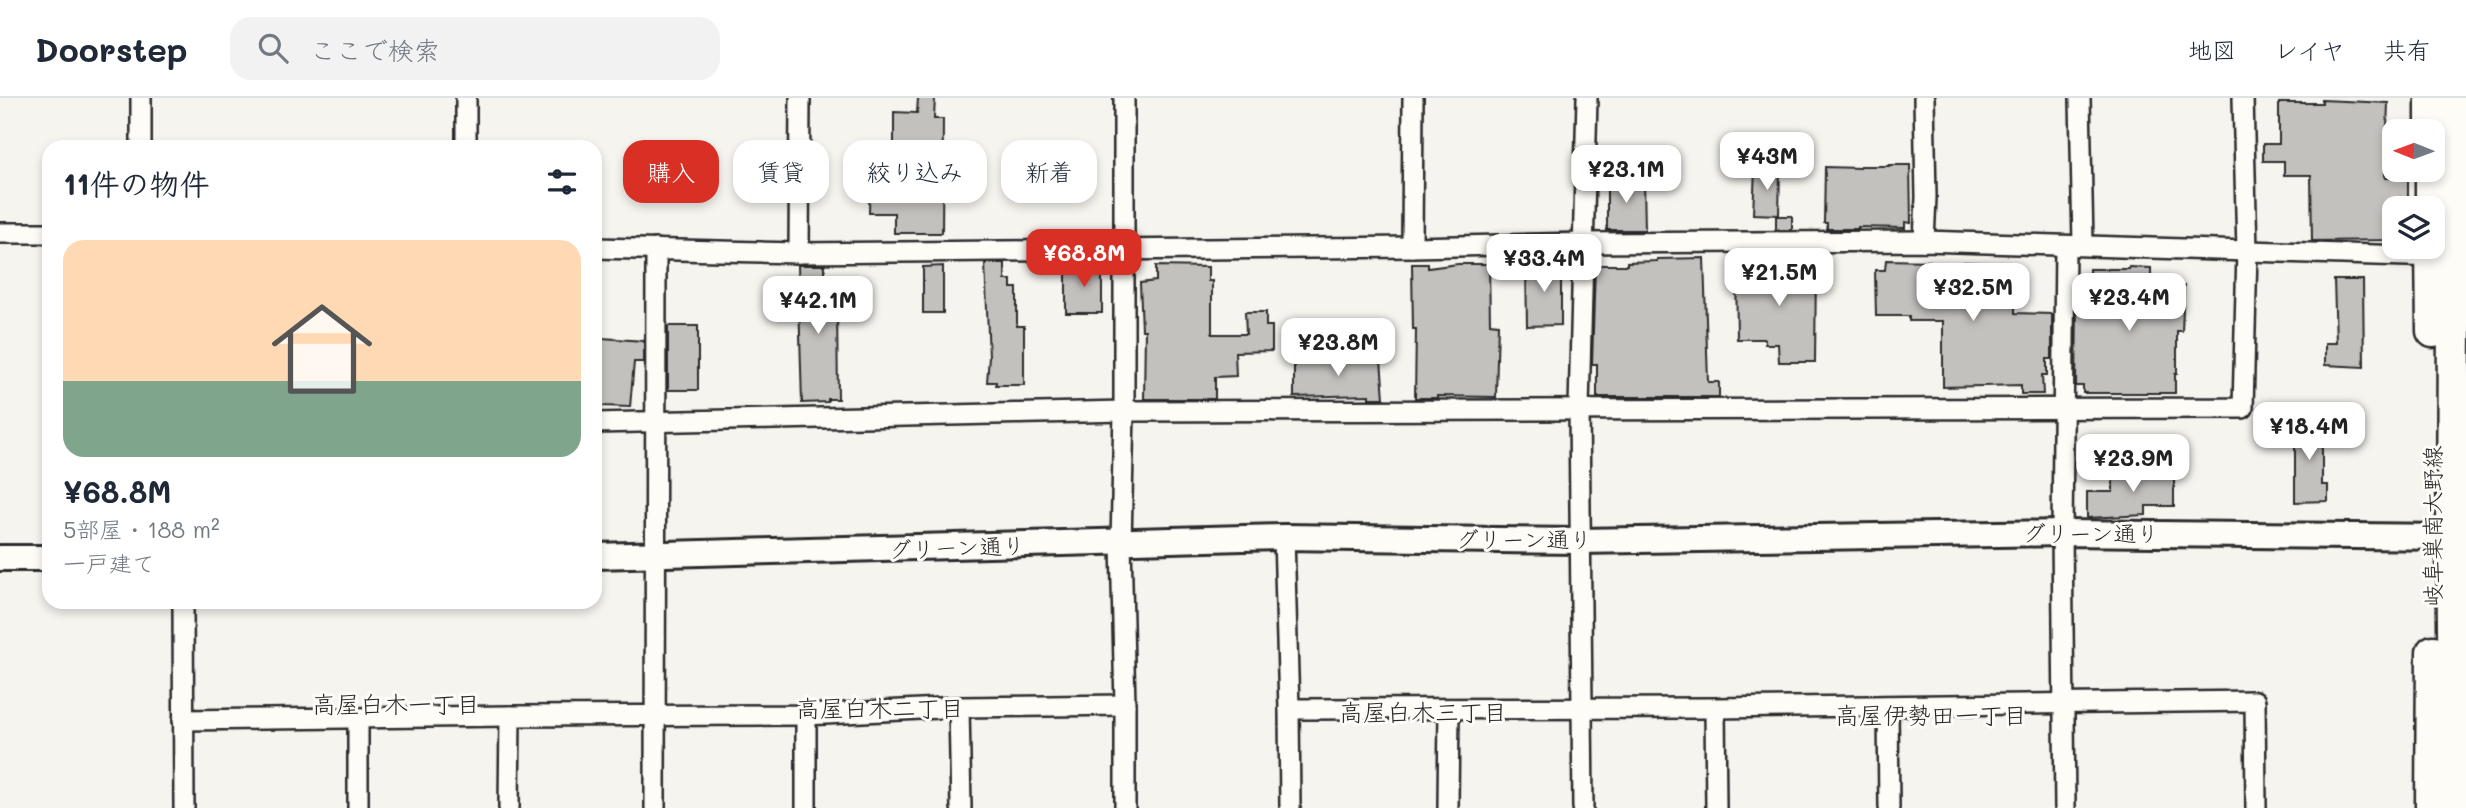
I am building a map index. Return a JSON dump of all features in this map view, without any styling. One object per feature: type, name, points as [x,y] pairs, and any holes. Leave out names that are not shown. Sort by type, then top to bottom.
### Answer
[{"type":"main road","points":[[2432,98],[2432,119]]},
{"type":"main road","name":"岐阜巣南大野線","points":[[2455,98],[2446,254],[2456,808]]},
{"type":"main road","name":"岐阜巣南大野線","points":[[2432,808],[2451,537]]},
{"type":"street","points":[[141,98],[141,140]]},
{"type":"street","points":[[466,98],[466,140]]},
{"type":"street","points":[[799,253],[800,98]]},
{"type":"street","points":[[1124,98],[1124,411],[1121,543],[1125,808]]},
{"type":"street","points":[[1412,247],[1413,98]]},
{"type":"street","points":[[1583,808],[1579,408],[1587,98]]},
{"type":"street","points":[[1924,98],[1924,241]]},
{"type":"street","points":[[2065,808],[2062,704],[2063,407],[2074,246],[2080,98]]},
{"type":"street","points":[[602,423],[1124,411],[2243,408],[2247,251],[2243,98]]},
{"type":"street","points":[[0,233],[42,233]]},
{"type":"street","points":[[602,248],[799,253],[1924,241],[2446,254]]},
{"type":"street","points":[[655,808],[656,249]]},
{"type":"street","name":"グリーン通り","points":[[602,556],[1284,537],[1579,541],[2062,533],[2451,537]]},
{"type":"street","points":[[1284,537],[1290,808]]},
{"type":"street","points":[[0,558],[42,558]]},
{"type":"street","points":[[183,609],[184,808]]},
{"type":"street","points":[[1289,709],[1716,708],[2255,701],[2256,808]]},
{"type":"street","points":[[184,720],[806,715],[959,707],[1125,705]]},
{"type":"street","points":[[1888,706],[1889,808]]},
{"type":"street","points":[[959,707],[961,808]]},
{"type":"street","points":[[1716,708],[1716,808]]},
{"type":"street","points":[[1448,709],[1448,808]]},
{"type":"street","points":[[806,715],[806,808]]},
{"type":"street","points":[[509,808],[510,716]]},
{"type":"street","points":[[358,718],[358,808]]},
{"type":"building","points":[[918,98],[935,98],[934,119],[943,119],[943,140],[894,140],[894,112],[917,113]]},
{"type":"building","points":[[2322,100],[2388,103],[2387,119],[2382,119],[2382,182],[2408,182],[2408,196],[2382,196],[2382,240],[2312,241],[2311,175],[2284,175],[2284,161],[2263,161],[2263,144],[2279,144],[2279,103],[2322,103]]},
{"type":"building","points":[[1910,165],[1911,223],[1905,222],[1905,228],[1827,229],[1827,223],[1824,223],[1825,167]]},
{"type":"building","points":[[1780,168],[1779,215],[1753,214],[1755,169]]},
{"type":"building","points":[[1612,180],[1644,180],[1645,230],[1607,230],[1607,183],[1612,183]]},
{"type":"building","points":[[869,203],[942,203],[942,233],[894,233],[894,213],[869,213]]},
{"type":"building","points":[[1776,216],[1792,216],[1792,230],[1776,230]]},
{"type":"building","points":[[1704,258],[1708,382],[1719,382],[1719,397],[1597,397],[1597,364],[1592,364],[1595,265]]},
{"type":"building","points":[[1886,260],[1930,261],[1933,291],[1963,291],[1964,262],[2015,264],[2015,313],[2052,314],[2052,359],[2047,359],[2047,375],[2042,375],[2043,394],[2021,394],[2021,385],[1943,387],[1943,321],[1909,321],[1909,316],[1876,316],[1875,270],[1885,270]]},
{"type":"building","points":[[985,263],[1005,263],[1005,280],[1011,280],[1011,288],[1017,288],[1017,326],[1024,326],[1024,385],[996,385],[996,382],[987,382],[989,357]]},
{"type":"building","points":[[1066,263],[1093,264],[1093,268],[1102,268],[1102,313],[1066,313]]},
{"type":"building","points":[[1561,263],[1561,325],[1527,326],[1526,264]]},
{"type":"building","points":[[1412,264],[1428,264],[1428,268],[1489,264],[1490,323],[1498,324],[1496,397],[1415,398],[1416,329],[1413,329]]},
{"type":"building","points":[[1736,264],[1816,265],[1815,362],[1779,362],[1778,344],[1765,344],[1765,339],[1737,339]]},
{"type":"building","points":[[798,265],[825,265],[825,281],[831,281],[832,309],[837,309],[838,399],[828,399],[828,402],[802,403]]},
{"type":"building","points":[[943,266],[943,313],[923,313],[923,267]]},
{"type":"building","points":[[1156,266],[1208,267],[1208,281],[1212,281],[1212,334],[1246,334],[1245,312],[1266,312],[1266,326],[1272,326],[1272,351],[1235,352],[1236,376],[1215,377],[1215,399],[1144,399],[1145,330],[1142,330],[1140,283],[1156,281]]},
{"type":"building","points":[[2151,268],[2151,281],[2175,282],[2175,286],[2184,286],[2182,331],[2177,331],[2175,393],[2083,393],[2083,386],[2076,386],[2077,303],[2089,303],[2089,269]]},
{"type":"building","points":[[2334,280],[2363,280],[2364,367],[2325,365],[2325,343],[2336,343]]},
{"type":"building","points":[[668,326],[698,326],[698,390],[668,390]]},
{"type":"building","points":[[602,338],[644,341],[644,362],[634,362],[630,407],[602,406]]},
{"type":"building","points":[[1294,359],[1381,360],[1384,398],[1369,398],[1369,395],[1294,397]]},
{"type":"building","points":[[2295,420],[2322,420],[2322,485],[2328,485],[2328,501],[2295,502]]},
{"type":"building","points":[[2174,471],[2174,506],[2146,506],[2146,515],[2087,518],[2087,492],[2113,492],[2113,472]]},
{"type":"district","name":"高屋白木一丁目","points":[[396,705]]},
{"type":"district","name":"高屋白木二丁目","points":[[880,709]]},
{"type":"district","name":"高屋白木三丁目","points":[[1423,713]]},
{"type":"district","name":"高屋伊勢田一丁目","points":[[1931,716]]}]
